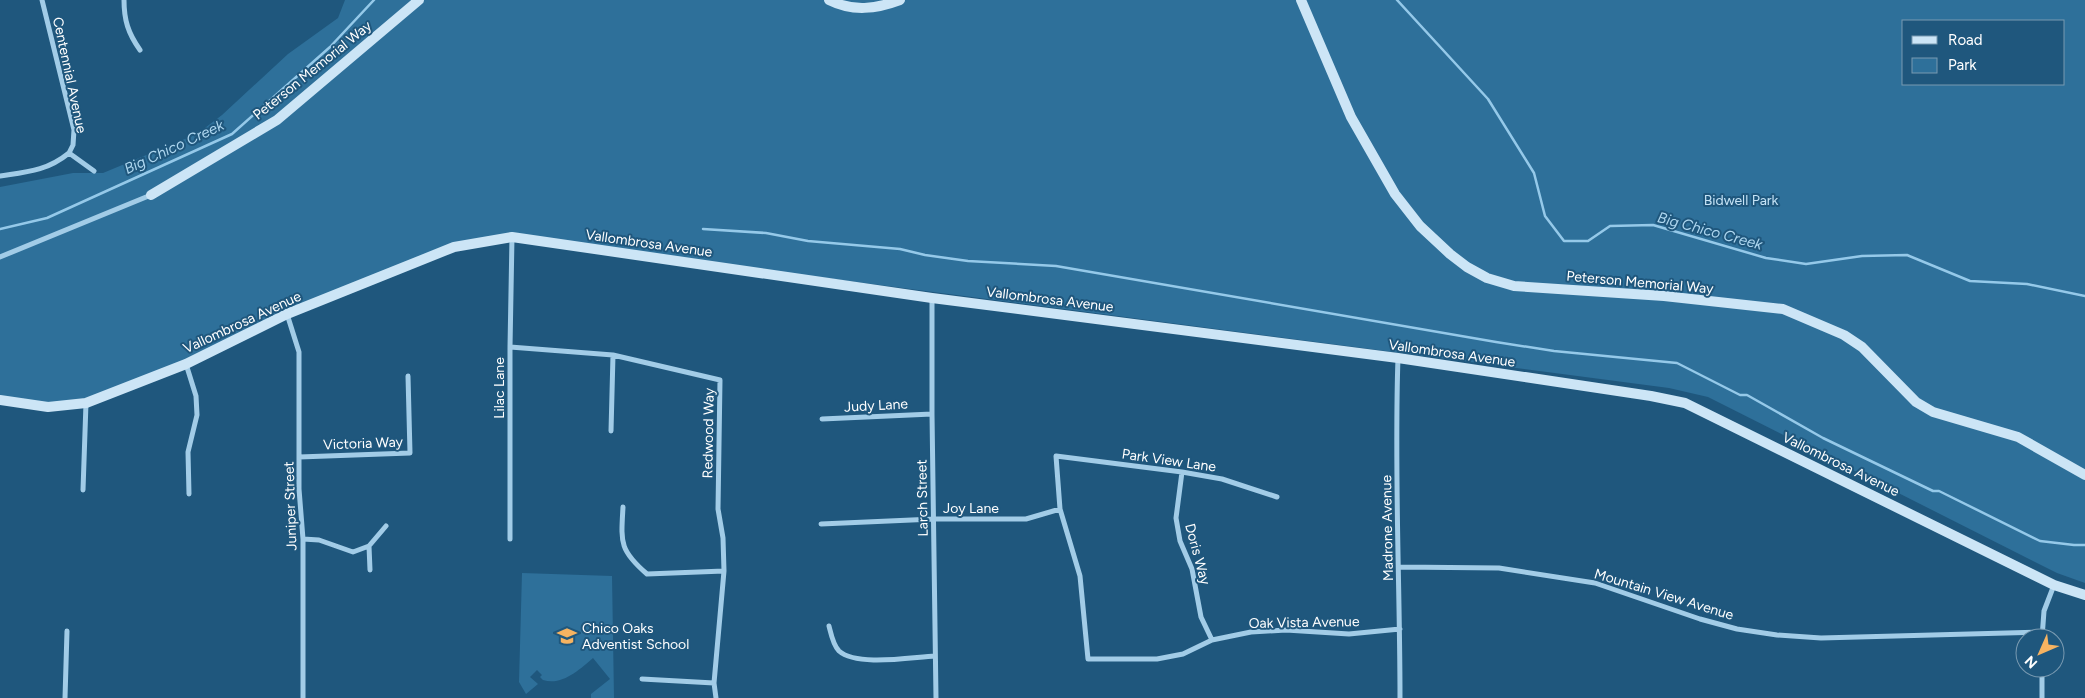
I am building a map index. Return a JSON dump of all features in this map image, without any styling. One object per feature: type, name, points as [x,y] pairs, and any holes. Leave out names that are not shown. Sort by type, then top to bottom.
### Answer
[{"type":"street","name":"Centennial Avenue","points":[[0,176],[45,169],[58,163],[69,153],[73,145],[74,130],[42,0]]},
{"type":"street","points":[[124,0],[124,18],[129,35],[140,50]]},
{"type":"street","name":"Peterson Memorial Way","points":[[0,257],[150,195],[277,120],[420,0]]},
{"type":"street","points":[[830,0],[841,6],[862,9],[900,0]]},
{"type":"street","name":"Peterson Memorial Way","points":[[1301,0],[1351,117],[1395,194],[1420,226],[1467,267],[1487,278],[1514,286],[1664,296],[1783,309],[1844,335],[1862,348],[1916,402],[1933,412],[2018,437],[2085,474]]},
{"type":"street","name":"Centennial Avenue","points":[[69,153],[94,171]]},
{"type":"street","name":"Vallombrosa Avenue","points":[[0,400],[48,407],[86,403],[186,364],[287,314],[454,247],[512,237],[932,298],[1398,358],[1651,396],[1684,403],[2054,585],[2085,595]]},
{"type":"street","name":"Lilac Lane","points":[[510,539],[512,237]]},
{"type":"street","name":"Larch Street","points":[[932,298],[936,698]]},
{"type":"street","name":"Juniper Street","points":[[287,314],[299,352],[299,489],[303,539],[303,698]]},
{"type":"street","name":"Redwood Way","points":[[510,347],[613,355],[720,380],[718,509],[723,538],[724,571],[714,683],[716,698]]},
{"type":"street","points":[[611,431],[613,355]]},
{"type":"street","name":"Madrone Avenue","points":[[1398,358],[1396,423],[1400,567],[1400,698]]},
{"type":"street","points":[[186,364],[197,405],[197,415],[188,452],[189,494]]},
{"type":"street","name":"Victoria Way","points":[[299,456],[410,453],[408,376]]},
{"type":"street","points":[[83,490],[86,403]]},
{"type":"street","name":"Judy Lane","points":[[822,419],[932,414]]},
{"type":"street","name":"Park View Lane","points":[[1056,456],[1222,479],[1277,497]]},
{"type":"street","name":"Oak Vista Avenue","points":[[1056,456],[1060,509],[1080,576],[1088,659],[1157,658],[1183,654],[1212,640],[1251,632],[1286,630],[1349,634],[1400,629]]},
{"type":"street","name":"Doris Way","points":[[1182,472],[1176,518],[1180,541],[1192,569],[1201,617],[1212,640]]},
{"type":"street","points":[[623,507],[621,540],[630,560],[647,574],[724,571]]},
{"type":"street","name":"Joy Lane","points":[[820,524],[934,519],[1026,519],[1060,509]]},
{"type":"street","points":[[303,539],[319,540],[352,552],[369,546],[386,526]]},
{"type":"street","points":[[369,546],[370,570]]},
{"type":"street","name":"Mountain View Avenue","points":[[1400,567],[1499,568],[1595,583],[1700,619],[1777,635],[1820,638],[2015,635]]},
{"type":"street","points":[[2043,628],[2044,611],[2054,585]]},
{"type":"street","points":[[829,626],[831,637],[838,650],[849,658],[869,660],[936,656]]},
{"type":"street","points":[[65,698],[67,631]]},
{"type":"street","points":[[2042,678],[2042,698]]},
{"type":"street","points":[[642,680],[714,683]]},
{"type":"green space","name":"Bidwell Park","points":[[345,0],[2085,0],[2085,583],[2057,573],[1708,397],[1669,388],[512,237],[454,247],[117,392],[48,407],[0,400],[0,187],[73,173],[103,173],[197,134],[222,115],[288,54],[338,18]]},
{"type":"green space","name":"Chico Oaks Adventist School","points":[[522,573],[612,576],[614,698],[591,698],[591,694],[610,679],[593,658],[570,676],[557,681],[543,680],[540,677],[542,675],[537,670],[530,677],[538,684],[526,694],[519,682]]},
{"type":"waterway","name":"Big Chico Creek","points":[[0,229],[47,218],[232,134],[330,47],[374,0]]},
{"type":"waterway","name":"Big Chico Creek","points":[[1397,0],[1488,99],[1534,173],[1545,216],[1564,241],[1588,241],[1610,226],[1653,225],[1766,258],[1806,264],[1862,256],[1907,255],[1970,281],[2027,284],[2085,296]]},
{"type":"waterway","points":[[703,229],[766,233],[808,241],[900,249],[925,255],[968,261],[1056,266],[1496,342],[1554,351],[1677,363],[1740,395],[1747,395],[1823,438],[1933,491],[1939,491],[2040,541],[2085,545]]},
{"type":"place","name":"Chico Oaks Adventist School","points":[[567,636]]}]
